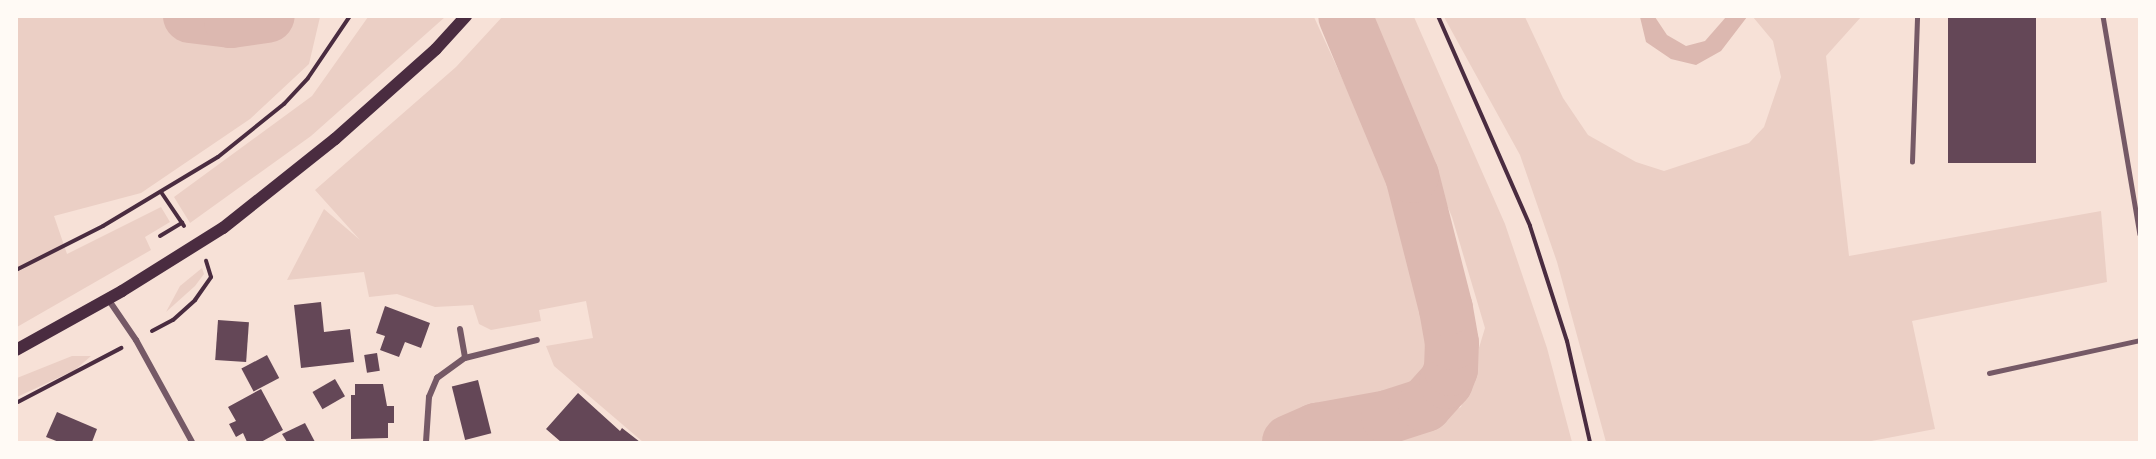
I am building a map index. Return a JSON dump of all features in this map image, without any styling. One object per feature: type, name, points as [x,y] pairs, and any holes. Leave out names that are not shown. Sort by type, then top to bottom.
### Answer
[{"type":"main road","points":[[16,350],[187,252],[273,191],[401,82],[466,16]]},
{"type":"street","points":[[108,299],[136,340],[192,442]]},
{"type":"street","points":[[460,329],[465,358]]},
{"type":"street","points":[[426,442],[429,397],[437,378],[465,358],[537,340]]},
{"type":"lane","points":[[1912,162],[1917,16]]},
{"type":"lane","points":[[2103,16],[2139,234]]},
{"type":"lane","points":[[1989,373],[2139,340]]},
{"type":"path","points":[[16,270],[103,226],[218,157],[300,86],[350,16]]},
{"type":"path","points":[[1437,16],[1544,266],[1568,341],[1590,442]]},
{"type":"path","points":[[160,236],[182,223]]},
{"type":"path","points":[[16,403],[136,340]]},
{"type":"shaded area","points":[[503,16],[1314,17],[1400,205],[1439,356],[1430,373],[1408,385],[1309,408],[1270,434],[1265,442],[643,442],[554,366],[546,346],[593,338],[586,301],[539,310],[541,321],[491,330],[479,324],[473,305],[435,307],[397,294],[369,297],[364,272],[287,280],[324,209],[360,240],[315,190],[456,67]]},
{"type":"shaded area","points":[[17,17],[320,17],[309,64],[250,119],[141,193],[54,216],[67,254],[161,207],[170,222],[145,237],[151,250],[17,327]]},
{"type":"shaded area","points":[[368,17],[445,17],[311,136],[190,223],[174,197],[312,96]]},
{"type":"shaded area","points":[[1367,17],[1414,17],[1505,224],[1547,348],[1572,442],[1368,442],[1409,431],[1461,407],[1485,328],[1452,217]]},
{"type":"shaded area","points":[[1444,17],[1525,17],[1563,98],[1588,135],[1636,162],[1664,171],[1749,143],[1764,127],[1781,77],[1773,41],[1753,17],[1861,17],[1826,56],[1849,256],[2101,211],[2107,282],[1912,321],[1935,429],[1866,442],[1606,442],[1557,262],[1520,155]]},
{"type":"shaded area","points":[[1640,17],[1655,17],[1667,35],[1686,46],[1705,41],[1726,17],[1747,17],[1721,51],[1696,65],[1671,59],[1646,42]]},
{"type":"shaded area","points":[[202,268],[204,274],[195,286],[166,312],[180,286]]},
{"type":"shaded area","points":[[72,356],[91,356],[75,370],[17,397],[17,378]]},
{"type":"building","points":[[1948,16],[2036,16],[2036,163],[1948,163]]},
{"type":"building","points":[[321,302],[324,332],[350,329],[354,362],[301,368],[294,305]]},
{"type":"building","points":[[385,306],[430,323],[421,348],[405,342],[399,357],[380,350],[385,336],[376,333]]},
{"type":"building","points":[[218,320],[249,322],[246,362],[215,360]]},
{"type":"building","points":[[377,353],[380,371],[367,373],[364,355]]},
{"type":"building","points":[[267,355],[279,378],[254,392],[241,369]]},
{"type":"building","points":[[335,379],[345,396],[322,409],[312,392]]},
{"type":"building","points":[[478,380],[491,433],[465,440],[452,387]]},
{"type":"building","points":[[355,384],[383,384],[387,406],[394,406],[394,423],[388,423],[388,438],[351,439],[351,395],[355,395]]},
{"type":"building","points":[[261,389],[283,430],[261,442],[247,442],[243,433],[236,437],[229,424],[236,421],[228,407]]},
{"type":"building","points":[[578,393],[620,431],[622,428],[640,442],[561,442],[546,429]]},
{"type":"building","points":[[57,412],[97,429],[92,442],[59,442],[46,437]]},
{"type":"building","points":[[305,423],[315,442],[287,442],[282,434]]},
{"type":"waterway","points":[[190,16],[231,21],[268,16]]},
{"type":"waterway","points":[[1289,442],[1316,430],[1388,417],[1425,405],[1446,382],[1451,369],[1452,343],[1446,309],[1412,176],[1345,16]]}]
